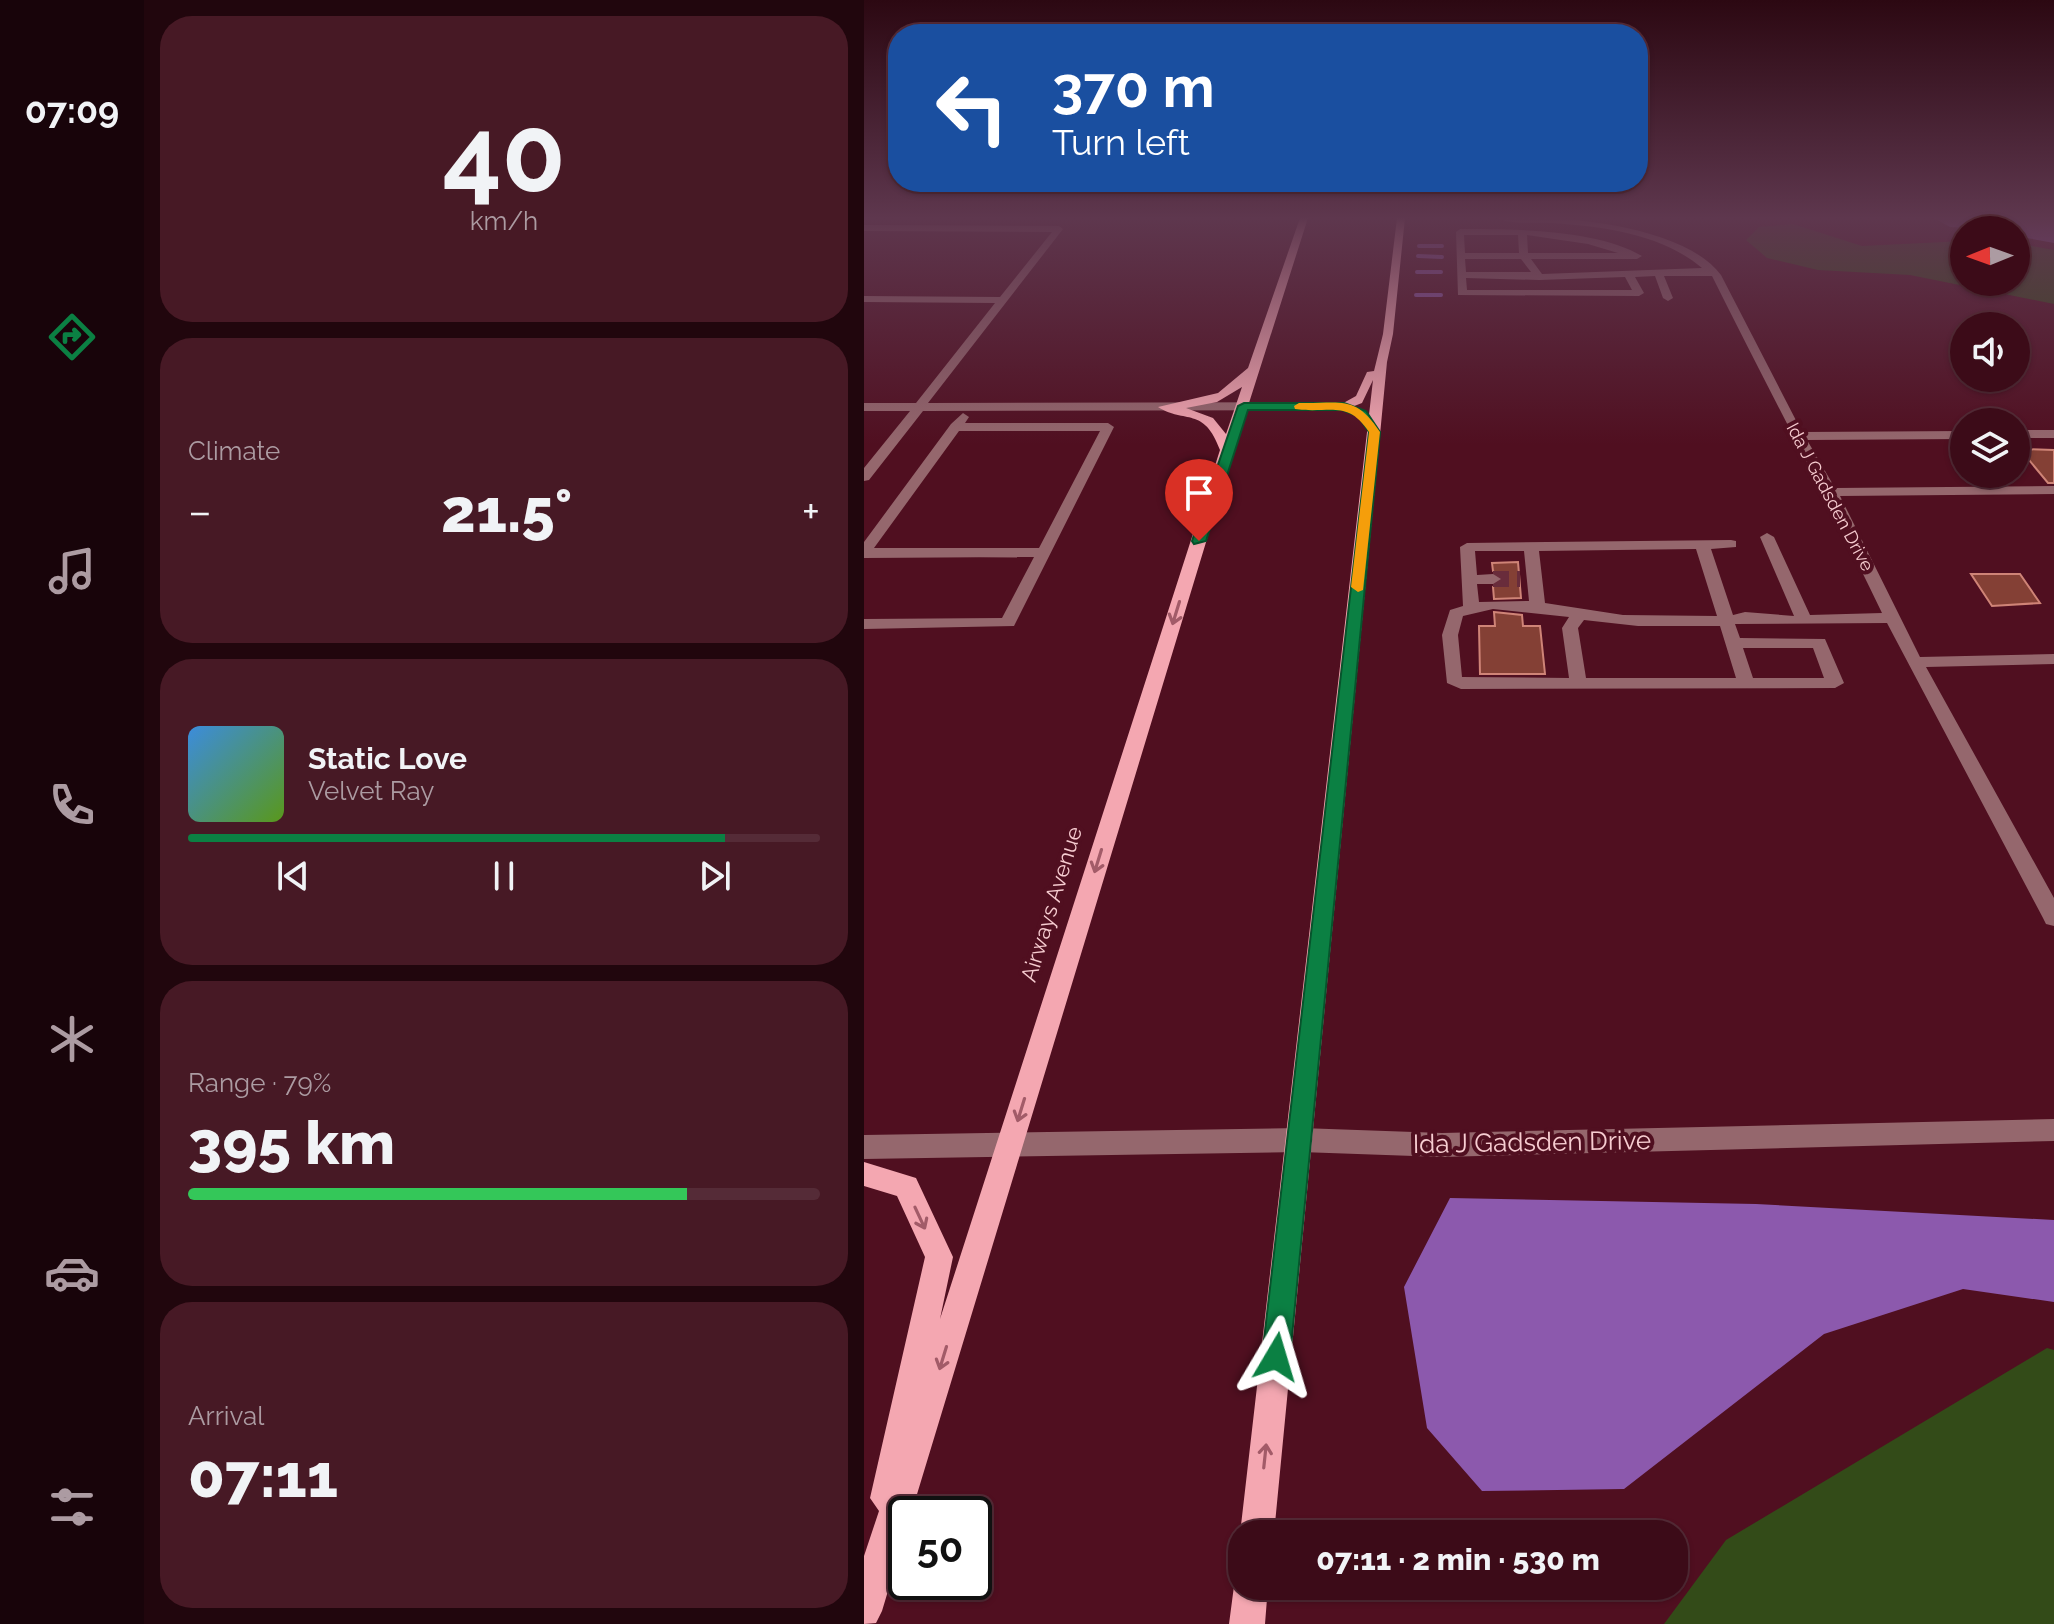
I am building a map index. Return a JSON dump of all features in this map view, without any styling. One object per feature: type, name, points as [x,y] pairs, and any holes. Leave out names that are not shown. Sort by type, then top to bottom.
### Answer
[{"type":"main road","name":"Airways Avenue","points":[[864,1609],[1279,294]]},
{"type":"main road","points":[[1259,1520],[1381,362],[1393,294]]},
{"type":"main road","points":[[1344,406],[1357,404],[1364,397],[1367,377],[1381,362]]},
{"type":"main road","points":[[1164,407],[1212,400],[1233,391],[1254,368]]},
{"type":"main road","points":[[1344,406],[1362,413],[1375,432]]},
{"type":"main road","points":[[1164,407],[1197,414],[1220,430],[1227,450]]},
{"type":"main road","points":[[864,1174],[906,1187],[939,1257],[864,1609]]},
{"type":"main road","points":[[1247,1624],[1250,1600]]},
{"type":"street","points":[[864,477],[1008,294]]},
{"type":"street","points":[[1666,294],[1668,298]]},
{"type":"street","name":"Ida J Gadsden Drive","points":[[1725,294],[1798,436],[1831,492],[1914,662],[2054,918]]},
{"type":"street","points":[[864,299],[1003,300]]},
{"type":"street","points":[[864,407],[1344,406]]},
{"type":"street","points":[[864,552],[970,407]]},
{"type":"street","points":[[864,624],[1008,623],[1108,427],[955,427]]},
{"type":"street","points":[[2030,434],[2054,434]]},
{"type":"street","points":[[1798,436],[1950,435]]},
{"type":"street","points":[[1831,492],[2054,490]]},
{"type":"street","points":[[1767,537],[1804,620]]},
{"type":"street","points":[[1702,544],[1730,621],[1746,683]]},
{"type":"street","points":[[1471,607],[1467,547],[1731,544]]},
{"type":"street","points":[[1531,546],[1527,579],[1537,606]]},
{"type":"street","points":[[864,552],[1044,552]]},
{"type":"street","points":[[1469,580],[1493,579]]},
{"type":"street","points":[[1734,643],[1819,643],[1835,683],[1461,684],[1453,679],[1450,635],[1456,613],[1471,607],[1537,606],[1641,621],[1730,621],[1745,617],[1779,621],[1892,618]]},
{"type":"street","points":[[1578,683],[1570,628],[1580,613]]},
{"type":"street","points":[[1914,662],[2054,659]]},
{"type":"street","name":"Ida J Gadsden Drive","points":[[864,1147],[1301,1140],[1442,1145],[2054,1130]]},
{"type":"green space","points":[[2030,294],[2054,294],[2054,304],[2014,296]]},
{"type":"green space","points":[[2047,1348],[2054,1350],[2054,1624],[1664,1624],[1682,1600],[1688,1600],[1688,1591],[1726,1540]]},
{"type":"shaded area","points":[[1450,1198],[1756,1204],[2054,1220],[2054,1302],[1963,1289],[1824,1334],[1624,1489],[1482,1491],[1427,1428],[1404,1287]]},
{"type":"building","points":[[2030,449],[2054,450],[2054,483],[2048,483],[2030,461]]},
{"type":"building","points":[[1518,562],[1521,598],[1494,599],[1493,587],[1504,578],[1493,571],[1492,563]]},
{"type":"building","points":[[1971,574],[2020,574],[2040,603],[1992,606]]},
{"type":"building","points":[[1494,612],[1522,615],[1523,626],[1540,626],[1545,674],[1480,674],[1479,626],[1495,626]]},
{"type":"waterway","points":[[1416,295],[1441,295]]},
{"type":"tunnel","points":[[1493,579],[1520,579]]},
{"type":"slow traffic","points":[[1299,406],[1353,408],[1362,413],[1375,432],[1358,587]]},
{"type":"route","points":[[1199,541],[1244,406],[1344,406],[1362,413],[1375,432],[1276,1357]]}]
